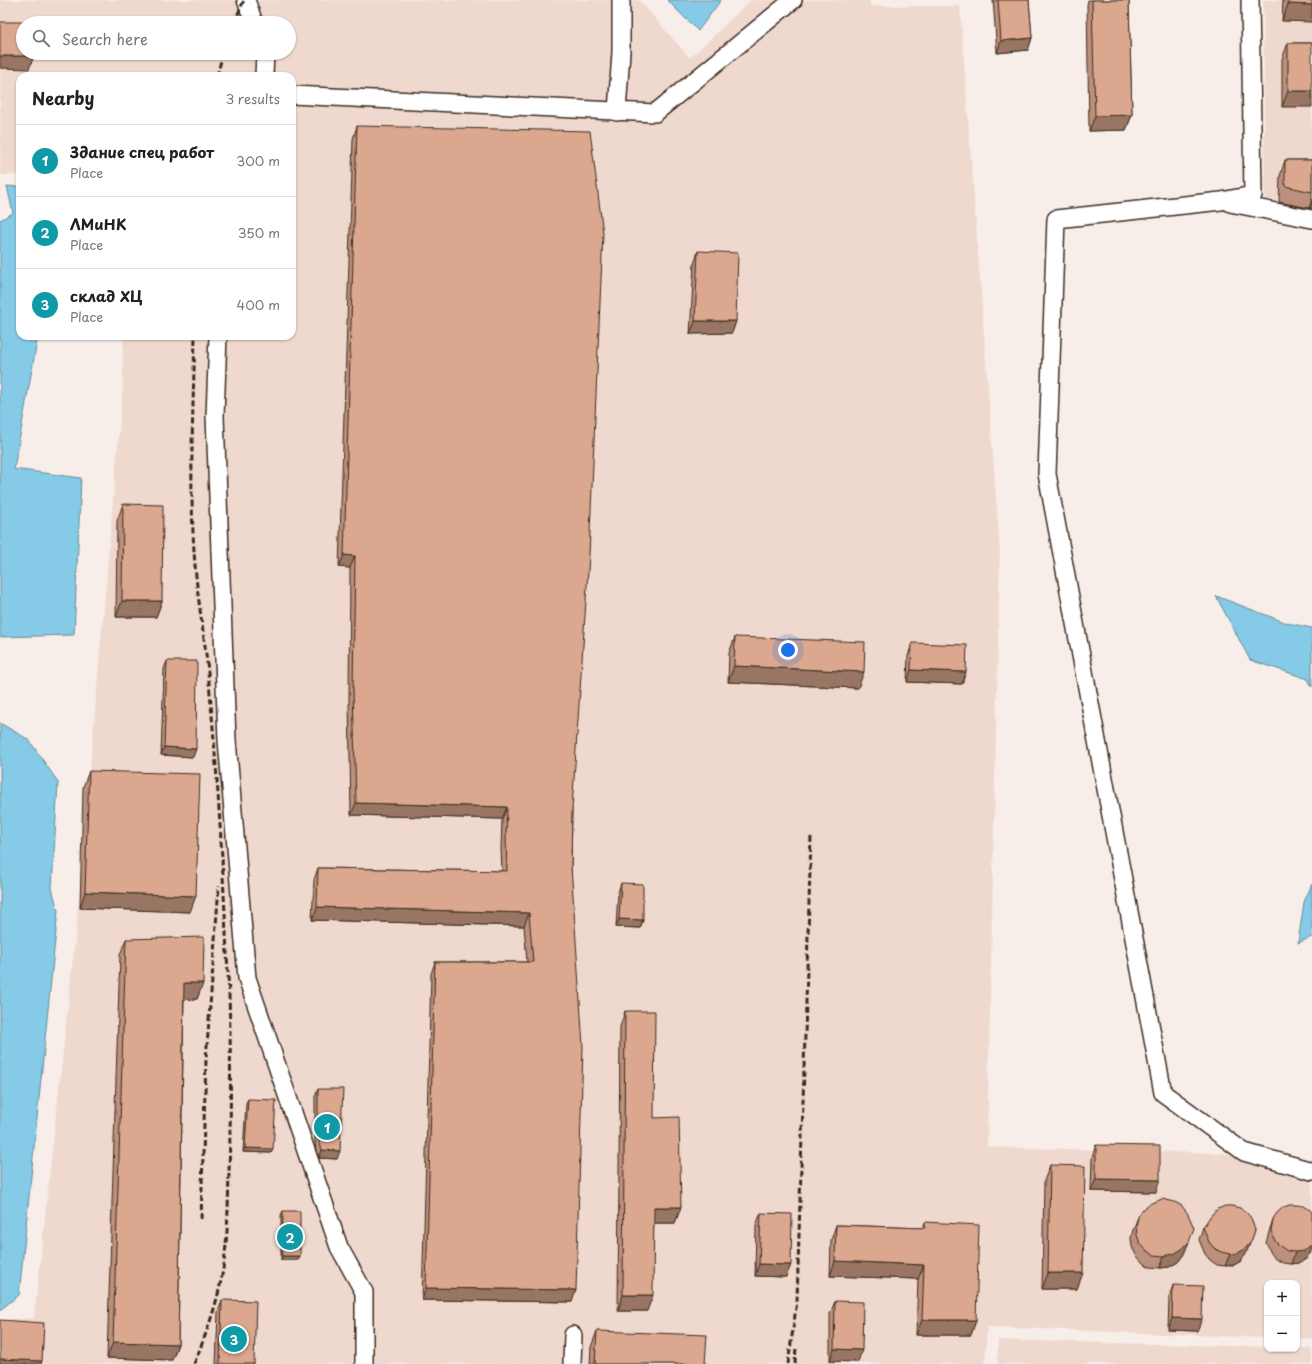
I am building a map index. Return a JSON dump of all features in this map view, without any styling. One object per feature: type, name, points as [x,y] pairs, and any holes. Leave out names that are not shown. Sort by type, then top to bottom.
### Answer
[{"type":"lane","points":[[246,0],[252,16]]},
{"type":"lane","points":[[617,112],[621,52],[621,0]]},
{"type":"lane","points":[[296,95],[655,113],[793,0]]},
{"type":"lane","points":[[1250,0],[1253,195],[1220,201],[1056,219],[1046,474],[1163,1093],[1244,1152],[1312,1171]]},
{"type":"lane","points":[[264,72],[265,60]]},
{"type":"lane","points":[[1220,201],[1312,219]]},
{"type":"lane","points":[[218,340],[215,416],[227,740],[247,978],[339,1247],[364,1292],[364,1364]]},
{"type":"lane","points":[[572,1364],[573,1335]]},
{"type":"shaded area","points":[[0,0],[639,0],[690,58],[751,0],[870,0],[870,6],[960,6],[1000,551],[987,1147],[1224,1153],[1312,1181],[1312,1339],[1300,1339],[1300,1280],[1264,1280],[1264,1338],[987,1327],[985,1364],[0,1364],[0,1320],[34,1318],[76,930],[123,385],[123,340],[296,340],[296,72],[16,72],[16,175],[0,175]]},
{"type":"shaded area","points":[[1263,0],[1312,0],[1312,219],[1265,218]]},
{"type":"shaded area","points":[[998,1340],[1264,1347],[1264,1352],[1300,1352],[1300,1348],[1312,1348],[1312,1364],[997,1364]]},
{"type":"water","points":[[667,0],[721,0],[698,31]]},
{"type":"water","points":[[7,186],[16,187],[16,340],[37,340],[14,469],[81,478],[74,635],[0,637],[0,220],[13,213]]},
{"type":"water","points":[[1216,596],[1287,623],[1312,628],[1312,687],[1308,679],[1250,660]]},
{"type":"water","points":[[0,723],[29,740],[58,782],[52,888],[58,911],[19,1295],[0,1310]]},
{"type":"water","points":[[1312,884],[1312,937],[1298,943],[1304,902]]},
{"type":"building","points":[[998,0],[1029,0],[1032,38],[1001,41]]},
{"type":"building","points":[[1092,0],[1129,0],[1132,115],[1095,116]]},
{"type":"building","points":[[1288,0],[1312,0],[1312,5],[1288,4]]},
{"type":"building","points":[[0,22],[16,22],[16,56],[0,56]]},
{"type":"building","points":[[1288,43],[1312,43],[1312,91],[1288,91]]},
{"type":"building","points":[[357,126],[590,131],[603,233],[589,556],[572,809],[571,866],[583,1046],[576,1290],[426,1288],[435,962],[533,962],[529,913],[317,907],[318,868],[507,871],[507,807],[356,803],[353,688],[355,556],[344,555]]},
{"type":"building","points":[[1285,160],[1312,160],[1312,192],[1285,186]]},
{"type":"building","points":[[698,251],[738,253],[736,321],[695,321]]},
{"type":"building","points":[[123,504],[163,505],[162,601],[122,601]]},
{"type":"building","points":[[735,637],[865,642],[864,672],[734,666]]},
{"type":"building","points":[[912,643],[967,645],[966,672],[911,670]]},
{"type":"building","points":[[167,661],[197,661],[196,749],[164,747]]},
{"type":"building","points":[[89,771],[200,774],[196,896],[85,892]]},
{"type":"building","points":[[621,883],[643,884],[643,920],[619,919]]},
{"type":"building","points":[[204,937],[203,983],[184,983],[178,1344],[113,1342],[126,939]]},
{"type":"building","points":[[625,1011],[655,1011],[654,1118],[679,1117],[681,1207],[654,1207],[653,1295],[623,1295]]},
{"type":"building","points":[[318,1089],[343,1089],[340,1151],[322,1150],[318,1137]]},
{"type":"building","points":[[248,1099],[276,1100],[273,1149],[245,1148]]},
{"type":"building","points":[[1096,1145],[1160,1146],[1160,1180],[1096,1179]]},
{"type":"building","points":[[1050,1165],[1085,1166],[1083,1273],[1048,1273]]},
{"type":"building","points":[[1162,1199],[1175,1202],[1182,1206],[1188,1214],[1194,1228],[1189,1242],[1182,1249],[1174,1254],[1164,1256],[1154,1255],[1146,1250],[1140,1243],[1136,1226],[1138,1217],[1142,1210],[1149,1204]]},
{"type":"building","points":[[1289,1205],[1304,1206],[1312,1212],[1312,1245],[1303,1251],[1287,1251],[1275,1241],[1271,1231],[1273,1219],[1277,1213],[1282,1208]]},
{"type":"building","points":[[1225,1206],[1240,1208],[1246,1212],[1251,1218],[1255,1230],[1251,1242],[1245,1249],[1238,1253],[1230,1254],[1221,1252],[1214,1248],[1209,1242],[1203,1227],[1212,1214]]},
{"type":"building","points":[[283,1211],[300,1211],[300,1256],[282,1256]]},
{"type":"building","points":[[761,1213],[792,1214],[791,1265],[759,1264]]},
{"type":"building","points":[[925,1222],[979,1225],[976,1320],[922,1320],[924,1265],[835,1261],[836,1225],[925,1228]]},
{"type":"building","points":[[1173,1285],[1203,1286],[1202,1319],[1172,1318]]},
{"type":"building","points":[[222,1300],[256,1301],[254,1364],[220,1364]]},
{"type":"building","points":[[835,1301],[863,1302],[862,1350],[834,1349]]},
{"type":"building","points":[[0,1320],[44,1323],[42,1361],[0,1359]]},
{"type":"building","points":[[597,1331],[707,1335],[705,1364],[595,1364]]},
{"type":"railway","points":[[237,16],[244,0]]},
{"type":"railway","points":[[218,72],[221,60]]},
{"type":"railway","points":[[194,1364],[214,1309],[222,1275],[228,1216],[230,1127],[229,995],[223,878],[213,722],[208,668],[196,580],[193,536],[192,450],[195,340]]},
{"type":"railway","points":[[788,1364],[797,1301],[811,836]]},
{"type":"railway","points":[[201,1219],[206,1060],[219,886]]},
{"type":"railway","points":[[795,1364],[796,1346]]},
{"type":"place","name":"Здание спец работ","points":[[327,1127]]},
{"type":"place","name":"ЛМиНК","points":[[290,1237]]},
{"type":"place","name":"склад ХЦ","points":[[234,1339]]}]
